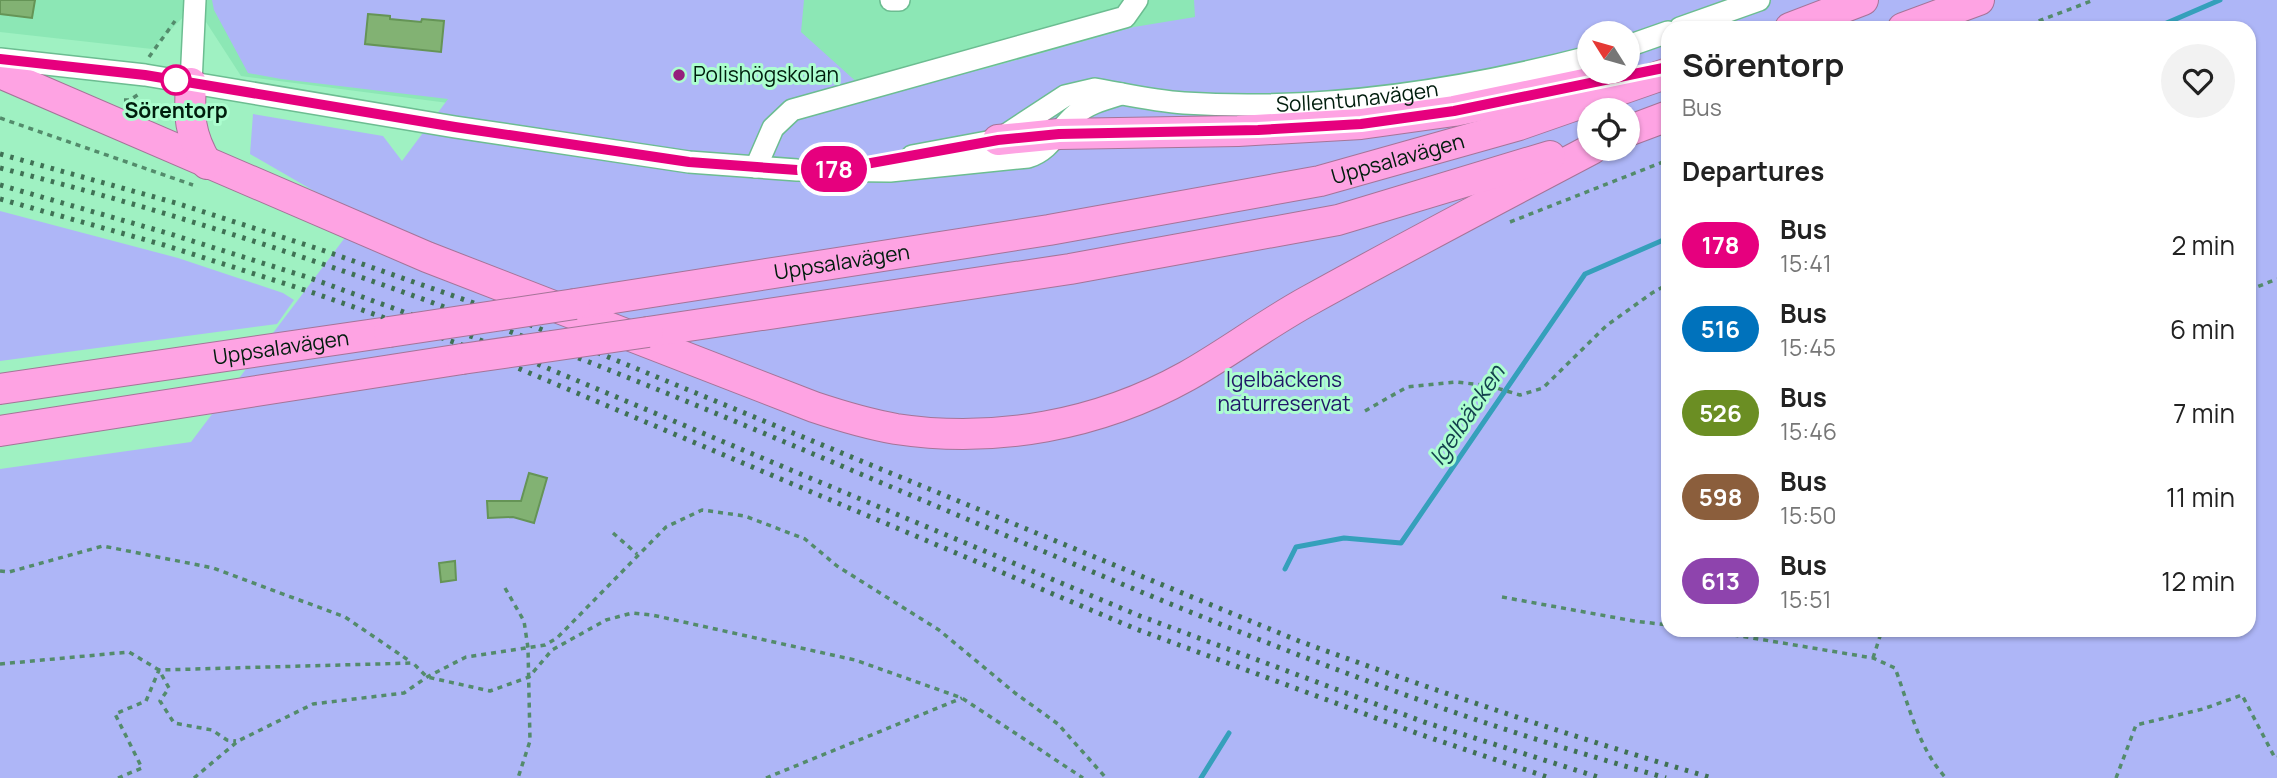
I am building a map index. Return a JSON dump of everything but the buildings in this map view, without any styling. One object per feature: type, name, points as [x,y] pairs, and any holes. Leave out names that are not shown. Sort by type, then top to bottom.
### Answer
[{"type":"highway","points":[[1808,21],[1863,0]]},
{"type":"highway","points":[[1922,21],[1979,0]]},
{"type":"highway","points":[[998,140],[1059,134],[1250,131],[1361,124],[1454,111],[1661,69]]},
{"type":"highway","points":[[0,73],[427,257],[814,407],[896,429],[944,433],[1031,430],[1073,422],[1154,393],[1284,314],[1577,157]]},
{"type":"highway","name":"Uppsalavägen","points":[[0,389],[575,304],[1036,232],[1320,180],[1519,125],[1661,75]]},
{"type":"highway","points":[[191,83],[189,117],[196,146],[207,164]]},
{"type":"highway","points":[[1640,126],[1661,119]]},
{"type":"highway","name":"Uppsalavägen","points":[[0,431],[462,359],[1070,270],[1338,220],[1577,147]]},
{"type":"street","points":[[191,83],[195,0]]},
{"type":"street","points":[[891,0],[900,0]]},
{"type":"street","points":[[756,167],[773,128],[792,110],[1125,16],[1137,0]]},
{"type":"street","points":[[1700,21],[1759,0]]},
{"type":"street","points":[[1640,42],[1661,34]]},
{"type":"street","name":"Sollentunavägen","points":[[0,59],[191,83],[469,130],[689,162],[797,170],[890,171],[1028,157],[1038,154],[1087,106],[1121,94]]},
{"type":"street","name":"Sollentunavägen","points":[[838,169],[998,140],[1065,96],[1095,89],[1182,103],[1255,105],[1339,100],[1419,92],[1531,72],[1577,60]]},
{"type":"path","points":[[2038,21],[2094,0]]},
{"type":"path","points":[[0,118],[72,143]]},
{"type":"path","points":[[2256,287],[2277,279]]},
{"type":"path","points":[[1365,411],[1407,387],[1457,382],[1490,386],[1520,395],[1543,388],[1606,326],[1661,289]]},
{"type":"path","points":[[194,778],[238,741],[313,704],[404,693],[466,657],[545,645],[557,638],[666,527],[702,510],[745,516],[805,539],[837,566],[939,630],[1015,693],[1058,724],[1106,778]]},
{"type":"path","points":[[613,533],[637,554]]},
{"type":"path","points":[[0,571],[9,572],[103,546],[212,568],[345,617],[413,663],[428,677],[490,691],[528,677],[552,650],[606,620],[632,613],[721,629],[855,660],[962,698],[1083,778]]},
{"type":"path","points":[[505,588],[524,621],[528,648],[530,740],[518,778]]},
{"type":"path","points":[[1502,597],[1661,624]]},
{"type":"path","points":[[1748,637],[1872,657],[1895,668],[1917,731],[1937,768],[1946,778]]},
{"type":"path","points":[[1872,657],[1879,637]]},
{"type":"path","points":[[0,663],[129,652],[159,670],[169,688],[160,701],[174,723],[212,730],[227,740],[238,741]]},
{"type":"path","points":[[159,670],[413,663]]},
{"type":"path","points":[[118,778],[142,768],[115,714],[146,701],[159,670]]},
{"type":"path","points":[[2116,778],[2136,725],[2203,709],[2242,695],[2275,758],[2277,757]]},
{"type":"path","points":[[766,778],[962,698]]},
{"type":"shaded area","name":"Polishögskolan","points":[[0,0],[1676,0],[816,151],[241,76],[195,5],[152,49],[0,32]]},
{"type":"green space","name":"Igelbäckens naturreservat","points":[[212,0],[804,0],[801,32],[871,95],[988,68],[1134,27],[1195,17],[1194,0],[2277,0],[2277,778],[0,778],[0,469],[191,442],[362,215],[250,154],[253,114],[383,136],[402,161],[448,99],[248,73],[214,10]]},
{"type":"green space","points":[[0,211],[178,258],[283,293],[294,300],[277,324],[0,361]]},
{"type":"waterway","name":"Igelbäcken","points":[[2171,21],[2220,0]]},
{"type":"waterway","name":"Igelbäcken","points":[[1285,569],[1296,547],[1344,538],[1401,543],[1585,274],[1661,241]]},
{"type":"waterway","name":"Igelbäcken","points":[[1201,778],[1229,733]]},
{"type":"railway","points":[[0,154],[176,203],[494,310],[1299,641],[1504,713],[1712,778]]},
{"type":"railway","points":[[0,168],[257,242],[426,300],[676,397],[1144,593],[1333,668],[1487,723],[1666,778]]},
{"type":"railway","points":[[0,185],[310,278],[473,337],[1140,616],[1424,722],[1601,778]]},
{"type":"railway","points":[[0,199],[164,245],[308,291],[468,347],[1136,629],[1419,734],[1550,778]]},
{"type":"bus line","name":"178","points":[[0,59],[145,75],[455,127],[689,162],[797,170],[838,169],[998,140],[1059,134],[1299,129],[1361,124],[1454,111],[1661,68]]},
{"type":"place","name":"Polishögskolan","points":[[679,75]]},
{"type":"place","name":"Sörentorp","points":[[176,80]]}]
